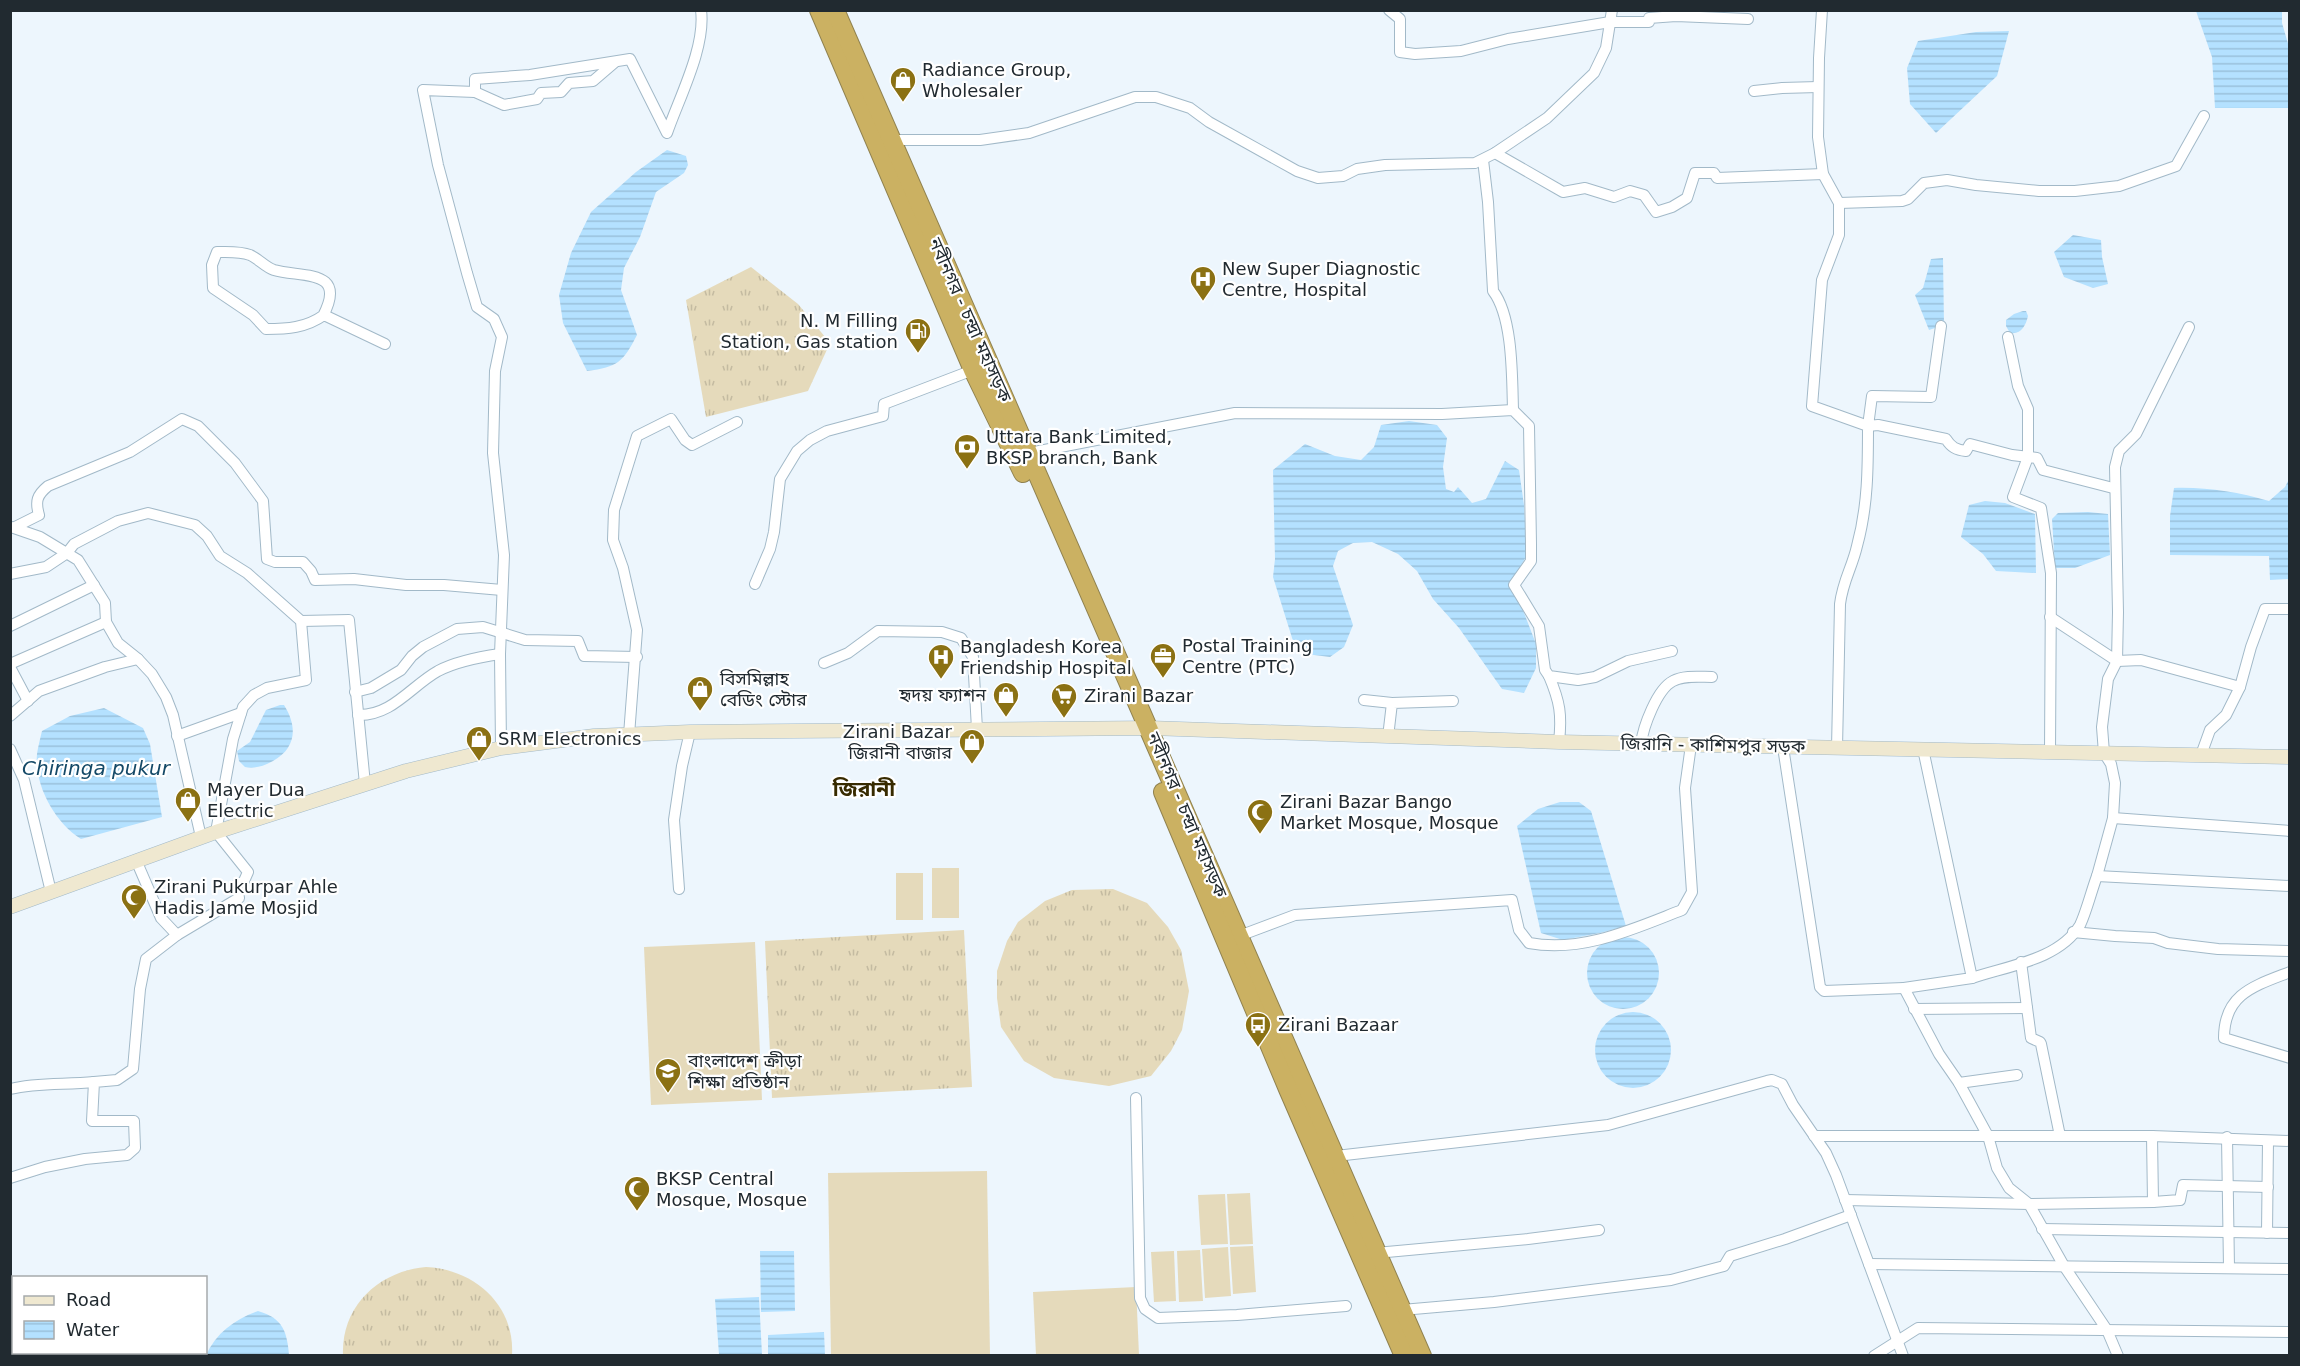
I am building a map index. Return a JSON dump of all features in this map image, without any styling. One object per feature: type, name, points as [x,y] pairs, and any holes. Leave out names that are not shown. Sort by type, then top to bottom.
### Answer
[{"type":"highway","name":"নবীনগর - চন্দ্রা মহাসড়ক","points":[[819,10],[974,370],[1021,455]]},
{"type":"highway","name":"নবীনগর - চন্দ্রা মহাসড়ক","points":[[835,10],[892,140],[1021,455],[1239,936],[1422,1356]]},
{"type":"highway","name":"নবীনগর - চন্দ্রা মহাসড়ক","points":[[1143,728],[1288,1089],[1404,1356]]},
{"type":"street","points":[[475,92],[475,79],[530,75],[630,59],[667,133],[696,51],[700,35],[701,10]]},
{"type":"street","points":[[1389,10],[1400,19],[1400,52],[1415,54],[1461,51],[1611,16],[1649,22],[1649,18],[1676,16],[1748,19]]},
{"type":"street","points":[[1822,10],[1818,137],[1823,174],[1839,203],[1839,235],[1822,280],[1812,406],[1868,426],[1878,425],[1946,439],[1950,446],[1958,450],[1966,451],[1970,444],[2037,458],[2043,470],[2114,488]]},
{"type":"street","points":[[892,140],[980,140],[1029,133],[1135,98],[1156,98],[1190,108],[1209,122],[1289,166],[1318,178],[1343,176],[1356,169],[1385,165],[1475,163],[1495,153],[1546,118],[1594,73],[1606,48],[1611,16]]},
{"type":"street","points":[[501,748],[500,654],[504,555],[493,453],[495,371],[502,337],[494,319],[477,307],[466,273],[438,165],[423,90],[475,92],[504,105],[537,99],[541,93],[561,92],[569,83],[593,81],[616,62]]},
{"type":"street","points":[[1754,91],[1818,87]]},
{"type":"street","points":[[1839,203],[1902,201],[1908,199],[1924,183],[1947,180],[2039,191],[2076,191],[2119,186],[2176,166],[2204,116]]},
{"type":"street","points":[[1495,153],[1563,192],[1585,188],[1614,197],[1630,191],[1644,195],[1656,212],[1672,207],[1688,198],[1695,173],[1714,173],[1717,178],[1823,174]]},
{"type":"street","points":[[1483,160],[1492,291],[1498,298],[1506,320],[1513,410],[1529,426],[1531,561],[1514,585],[1539,626],[1545,670],[1558,696],[1562,716],[1559,742]]},
{"type":"street","points":[[217,252],[250,255],[270,268],[288,274],[305,273],[319,277],[327,285],[329,295],[329,304],[323,316],[313,323],[287,329],[266,329],[253,315],[213,288],[212,265],[217,252]]},
{"type":"street","points":[[323,316],[385,344]]},
{"type":"street","points":[[1837,748],[1840,604],[1843,583],[1857,548],[1864,514],[1867,492],[1868,426],[1872,396],[1931,397],[1941,326]]},
{"type":"street","points":[[1784,747],[1820,987],[1824,991],[1904,988],[1972,978],[2044,955],[2062,943],[2080,925],[2097,876],[2113,818],[2115,783],[2112,764],[2104,753],[2102,727],[2104,697],[2108,679],[2116,661],[2118,612],[2115,467],[2119,451],[2136,434],[2189,327]]},
{"type":"street","points":[[2008,337],[2018,386],[2028,409],[2028,457],[2013,497],[2041,508],[2051,573],[2050,752]]},
{"type":"street","points":[[755,584],[770,549],[780,479],[797,451],[810,440],[827,431],[883,416],[884,404],[974,370]]},
{"type":"street","points":[[1021,455],[1235,412],[1442,414],[1513,410]]},
{"type":"street","points":[[13,527],[39,515],[36,500],[48,486],[130,452],[182,419],[198,426],[235,464],[263,501],[267,559],[276,562],[303,562],[315,580],[354,579],[406,585],[444,585],[502,590]]},
{"type":"street","points":[[629,735],[637,630],[623,568],[613,540],[613,530],[614,510],[637,436],[671,419],[685,440],[692,445],[737,422]]},
{"type":"street","points":[[10,574],[46,567],[67,553],[74,544],[118,520],[148,513],[195,525],[207,536],[219,556],[247,573],[301,621],[349,620],[365,784]]},
{"type":"street","points":[[13,527],[40,537],[78,560],[105,603],[106,622],[118,644],[138,659],[152,674],[166,697],[201,837]]},
{"type":"street","points":[[10,626],[94,585]]},
{"type":"street","points":[[2201,755],[2210,729],[2226,715],[2240,687],[2265,609],[2289,609]]},
{"type":"street","points":[[2050,617],[2116,661],[2141,660],[2240,687]]},
{"type":"street","points":[[10,1089],[32,1083],[64,1085],[117,1080],[133,1070],[140,989],[146,959],[177,935],[239,898],[237,885],[244,881],[248,872],[216,831],[233,739],[243,707],[254,695],[267,688],[306,680],[301,621]]},
{"type":"street","points":[[28,701],[10,665],[106,622]]},
{"type":"street","points":[[355,692],[371,688],[401,670],[423,647],[457,629],[483,627],[525,640],[578,641],[584,656],[636,657]]},
{"type":"street","points":[[824,663],[848,653],[878,631],[942,632],[961,638],[973,657],[977,729]]},
{"type":"street","points":[[1549,676],[1578,680],[1595,677],[1628,661],[1672,651]]},
{"type":"street","points":[[358,715],[379,713],[412,692],[437,672],[475,657],[500,654]]},
{"type":"street","points":[[10,716],[39,691],[105,667],[138,659]]},
{"type":"street","points":[[1641,744],[1646,718],[1666,687],[1682,678],[1712,678]]},
{"type":"street","points":[[1364,700],[1392,703],[1453,701]]},
{"type":"street","points":[[1388,737],[1392,703]]},
{"type":"street","points":[[177,736],[241,713]]},
{"type":"street","name":"জিরানি - কাশিমপুর সড়ক","points":[[10,906],[216,831],[406,771],[501,748],[594,736],[690,732],[1143,728],[1559,742],[2289,757]]},
{"type":"street","points":[[679,889],[674,820],[690,732]]},
{"type":"street","points":[[1239,936],[1295,915],[1512,900],[1519,930],[1528,943],[1546,946],[1603,940],[1682,910],[1692,891],[1685,788],[1691,745]]},
{"type":"street","points":[[10,749],[24,780],[51,892]]},
{"type":"street","points":[[1923,749],[1972,978]]},
{"type":"street","points":[[2113,818],[2289,831]]},
{"type":"street","points":[[136,861],[161,918],[177,935]]},
{"type":"street","points":[[2097,876],[2289,886]]},
{"type":"street","points":[[2073,932],[2154,938],[2168,943],[2218,949],[2289,951]]},
{"type":"street","points":[[2021,962],[2031,1038],[2041,1044],[2060,1136]]},
{"type":"street","points":[[2289,972],[2248,989],[2231,1005],[2224,1022],[2224,1038],[2289,1058]]},
{"type":"street","points":[[1904,988],[1914,1010],[1939,1054],[1959,1083],[1988,1136],[1997,1168],[2009,1188],[2029,1204],[2064,1266],[2107,1330],[2118,1356]]},
{"type":"street","points":[[1914,1010],[2027,1008]]},
{"type":"street","points":[[1959,1083],[2017,1075]]},
{"type":"street","points":[[1336,1156],[1608,1125],[1772,1080],[1782,1084],[1793,1105],[1826,1153],[1904,1356]]},
{"type":"street","points":[[10,1178],[65,1163],[127,1155],[135,1148],[134,1121],[92,1121],[94,1083]]},
{"type":"street","points":[[1136,1098],[1140,1298],[1145,1309],[1158,1318],[1237,1316],[1346,1306]]},
{"type":"street","points":[[1814,1136],[2152,1136],[2289,1141]]},
{"type":"street","points":[[2152,1136],[2153,1202]]},
{"type":"street","points":[[2227,1137],[2229,1268]]},
{"type":"street","points":[[2267,1233],[2268,1141]]},
{"type":"street","points":[[1845,1200],[2029,1204],[2153,1202],[2180,1200],[2183,1185],[2268,1187]]},
{"type":"street","points":[[1402,1310],[1505,1301],[1671,1280],[1724,1266],[1730,1256],[1851,1215]]},
{"type":"street","points":[[2042,1229],[2289,1233]]},
{"type":"street","points":[[1376,1253],[1599,1230]]},
{"type":"street","points":[[1869,1264],[2289,1269]]},
{"type":"street","points":[[1874,1356],[1918,1328],[2289,1332]]},
{"type":"green space","points":[[751,267],[798,304],[830,343],[808,391],[706,417],[686,300]]},
{"type":"green space","points":[[932,868],[959,868],[959,918],[932,918]]},
{"type":"green space","points":[[896,873],[923,873],[923,920],[896,920]]},
{"type":"green space","points":[[1113,889],[1147,903],[1168,927],[1181,950],[1189,991],[1182,1030],[1171,1051],[1151,1076],[1109,1086],[1054,1078],[1024,1061],[1001,1027],[997,998],[997,971],[1007,941],[1018,922],[1045,901],[1072,890]]},
{"type":"green space","points":[[964,930],[972,1087],[772,1098],[765,941]]},
{"type":"green space","points":[[755,942],[762,1100],[651,1105],[644,947]]},
{"type":"green space","points":[[987,1171],[990,1355],[831,1355],[828,1173]]},
{"type":"green space","points":[[1250,1193],[1253,1244],[1230,1245],[1227,1194]]},
{"type":"green space","points":[[1225,1194],[1228,1244],[1201,1245],[1198,1195]]},
{"type":"green space","points":[[1253,1246],[1256,1292],[1233,1294],[1230,1247]]},
{"type":"green space","points":[[1228,1247],[1231,1296],[1205,1298],[1202,1249]]},
{"type":"green space","points":[[1200,1250],[1203,1301],[1179,1302],[1177,1251]]},
{"type":"green space","points":[[1174,1251],[1176,1301],[1154,1302],[1151,1252]]},
{"type":"green space","points":[[426,1267],[444,1269],[460,1275],[488,1293],[507,1320],[512,1355],[343,1355],[344,1337],[349,1321],[366,1294],[393,1276]]},
{"type":"green space","points":[[11,1281],[12,1354],[83,1355],[11,1355]]},
{"type":"green space","points":[[1136,1287],[1139,1355],[1036,1355],[1033,1292]]},
{"type":"water","points":[[2196,11],[2282,11],[2282,23],[2289,47],[2289,108],[2215,108],[2212,57]]},
{"type":"water","points":[[2009,31],[1997,76],[1936,133],[1910,104],[1907,68],[1918,41],[1976,32]]},
{"type":"water","points":[[667,150],[686,156],[688,165],[684,173],[656,192],[640,237],[624,268],[621,290],[637,335],[628,351],[618,362],[587,371],[563,323],[559,295],[571,253],[591,212],[636,172]]},
{"type":"water","points":[[2073,235],[2101,240],[2108,284],[2093,288],[2064,277],[2054,252]]},
{"type":"water","points":[[1943,258],[1944,325],[1929,330],[1915,295],[1923,288],[1931,259]]},
{"type":"water","points":[[2026,311],[2028,316],[2024,326],[2020,331],[2010,333],[2006,320]]},
{"type":"water","points":[[1409,421],[1437,425],[1447,438],[1443,467],[1446,489],[1454,492],[1458,487],[1472,503],[1486,499],[1505,461],[1519,470],[1527,555],[1511,583],[1512,592],[1521,605],[1536,644],[1536,668],[1524,693],[1502,689],[1459,628],[1433,599],[1417,571],[1398,554],[1372,542],[1353,543],[1338,551],[1333,566],[1353,625],[1344,647],[1330,657],[1306,654],[1293,641],[1273,577],[1275,559],[1273,470],[1305,444],[1335,456],[1361,460],[1374,447],[1381,425]]},
{"type":"water","points":[[2289,479],[2289,579],[2270,580],[2269,556],[2170,555],[2170,516],[2174,488],[2222,491],[2269,501],[2285,487]]},
{"type":"water","points":[[1985,501],[2005,503],[2035,514],[2036,573],[1996,571],[1983,554],[1961,537],[1969,505]]},
{"type":"water","points":[[2058,513],[2108,514],[2110,555],[2075,568],[2055,568],[2052,519]]},
{"type":"water","points":[[284,705],[291,721],[293,729],[290,743],[281,756],[270,763],[263,766],[245,767],[239,761],[237,751],[250,742],[266,710]]},
{"type":"water","name":"Chiringa pukur","points":[[104,708],[143,728],[150,744],[162,817],[81,839],[63,823],[48,802],[39,778],[37,751],[42,731],[70,716]]},
{"type":"water","points":[[1560,802],[1579,802],[1591,811],[1626,926],[1563,940],[1541,933],[1517,826],[1538,809]]},
{"type":"water","points":[[1623,937],[1637,940],[1649,947],[1656,959],[1659,973],[1656,987],[1649,999],[1637,1006],[1623,1009],[1609,1006],[1597,999],[1590,987],[1587,973],[1590,959],[1597,947],[1609,940]]},
{"type":"water","points":[[1633,1012],[1647,1015],[1660,1023],[1668,1036],[1671,1050],[1668,1064],[1660,1077],[1647,1085],[1633,1088],[1619,1085],[1606,1077],[1598,1064],[1595,1050],[1598,1036],[1606,1023],[1619,1015]]},
{"type":"water","points":[[760,1251],[794,1251],[795,1311],[761,1312]]},
{"type":"water","points":[[759,1297],[762,1355],[719,1355],[715,1299]]},
{"type":"water","points":[[258,1311],[273,1318],[285,1333],[289,1355],[206,1355],[215,1340],[242,1318]]},
{"type":"water","points":[[824,1332],[825,1355],[768,1355],[768,1335]]},
{"type":"place","name":"Radiance Group, Wholesaler","points":[[903,103]]},
{"type":"place","name":"New Super Diagnostic Centre, Hospital","points":[[1203,302]]},
{"type":"place","name":"N. M Filling Station, Gas station","points":[[918,354]]},
{"type":"place","name":"Uttara Bank Limited, BKSP branch, Bank","points":[[967,470]]},
{"type":"place","name":"Postal Training Centre (PTC)","points":[[1163,679]]},
{"type":"place","name":"Bangladesh Korea Friendship Hospital","points":[[941,680]]},
{"type":"place","name":"বিসমিল্লাহ বেডিং স্টোর","points":[[700,712]]},
{"type":"place","name":"হৃদয় ফ্যাশন","points":[[1006,718]]},
{"type":"place","name":"Zirani Bazar","points":[[1064,719]]},
{"type":"place","name":"SRM Electronics","points":[[479,762]]},
{"type":"place","name":"Zirani Bazar জিরানী বাজার","points":[[972,765]]},
{"type":"place","name":"Mayer Dua Electric","points":[[188,823]]},
{"type":"place","name":"Zirani Bazar Bango Market Mosque, Mosque","points":[[1260,835]]},
{"type":"place","name":"Zirani Pukurpar Ahle Hadis Jame Mosjid","points":[[134,920]]},
{"type":"place","name":"Zirani Bazaar","points":[[1258,1048]]},
{"type":"place","name":"বাংলাদেশ ক্রীড়া শিক্ষা প্রতিষ্ঠান","points":[[668,1094]]},
{"type":"place","name":"BKSP Central Mosque, Mosque","points":[[637,1212]]},
{"type":"district","name":"জিরানী","points":[[864,789]]}]
